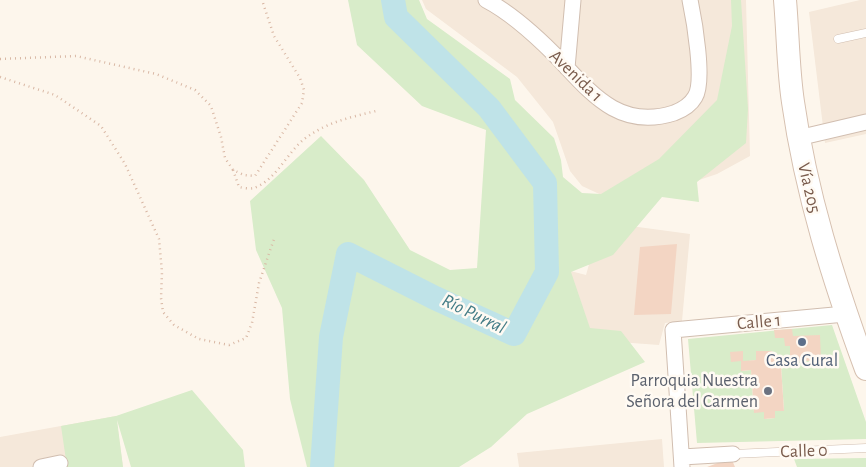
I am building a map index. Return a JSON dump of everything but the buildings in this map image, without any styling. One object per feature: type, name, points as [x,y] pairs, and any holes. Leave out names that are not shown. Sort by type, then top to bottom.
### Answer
[{"type":"main road","name":"Vía 205","points":[[786,0],[792,100],[798,138],[818,226],[866,369]]},
{"type":"street","name":"Avenida 1","points":[[486,0],[529,31],[591,94],[620,113],[634,117],[650,118],[678,111],[690,103],[696,96],[699,85],[697,36],[690,0]]},
{"type":"street","points":[[567,68],[573,0]]},
{"type":"street","points":[[798,138],[866,122]]},
{"type":"street","name":"Calle 1","points":[[682,462],[673,330],[846,314]]},
{"type":"street","name":"Calle 0","points":[[682,462],[733,454]]},
{"type":"street","points":[[41,467],[60,463]]},
{"type":"lane","points":[[838,39],[866,33]]},
{"type":"lane","name":"Calle 0","points":[[733,454],[866,448]]},
{"type":"path","points":[[233,170],[244,175],[255,176],[302,103],[304,90],[300,78],[274,36],[262,0]]},
{"type":"path","points":[[0,59],[76,56],[156,74],[195,90],[211,106],[221,137],[225,158],[233,170],[239,187],[254,188],[271,177],[306,137],[338,120],[376,111]]},
{"type":"path","points":[[0,77],[55,95],[101,126],[124,164],[159,239],[163,312],[174,325],[199,339],[229,345],[246,338],[252,323],[259,283],[274,239]]},
{"type":"shaded area","points":[[422,0],[746,0],[750,156],[717,174],[675,188],[608,198],[582,186],[570,171],[553,122],[517,77],[426,9]]},
{"type":"shaded area","points":[[866,0],[866,134],[825,143],[809,12]]},
{"type":"shaded area","points":[[601,222],[690,234],[682,321],[665,323],[659,345],[537,336],[551,266],[586,275]]},
{"type":"shaded area","points":[[116,416],[123,467],[0,467],[0,437]]},
{"type":"shaded area","points":[[662,439],[664,467],[519,467],[517,453]]},
{"type":"green space","points":[[348,0],[419,0],[427,19],[510,79],[515,100],[554,138],[561,160],[563,177],[582,193],[601,194],[659,159],[717,100],[732,26],[731,0],[741,0],[748,109],[746,143],[697,182],[699,202],[662,197],[613,255],[571,272],[590,328],[621,331],[645,362],[527,414],[491,447],[459,467],[307,467],[290,399],[282,308],[256,250],[250,201],[321,136],[364,180],[410,250],[450,270],[477,268],[486,130],[422,106],[357,45]]},
{"type":"green space","points":[[832,325],[866,422],[866,439],[697,443],[688,339]],"holes":[[[756,351],[772,351],[773,359],[790,358],[790,365],[781,366],[784,411],[775,411],[775,418],[764,419],[764,412],[754,412],[751,370],[742,371],[741,362],[756,360]]]},
{"type":"green space","points":[[192,390],[243,450],[245,467],[131,467],[117,420],[123,467],[67,467],[61,426],[116,416]]},
{"type":"green space","points":[[866,458],[866,467],[797,467],[794,459]]},
{"type":"waterway","name":"Río Purral","points":[[322,467],[331,337],[348,254],[435,298],[514,334],[547,272],[545,183],[489,108],[396,17],[393,0]]},
{"type":"place","name":"Casa Cural","points":[[802,342]]},
{"type":"place","name":"Parroquia Nuestra Señora del Carmen","points":[[768,391]]}]
